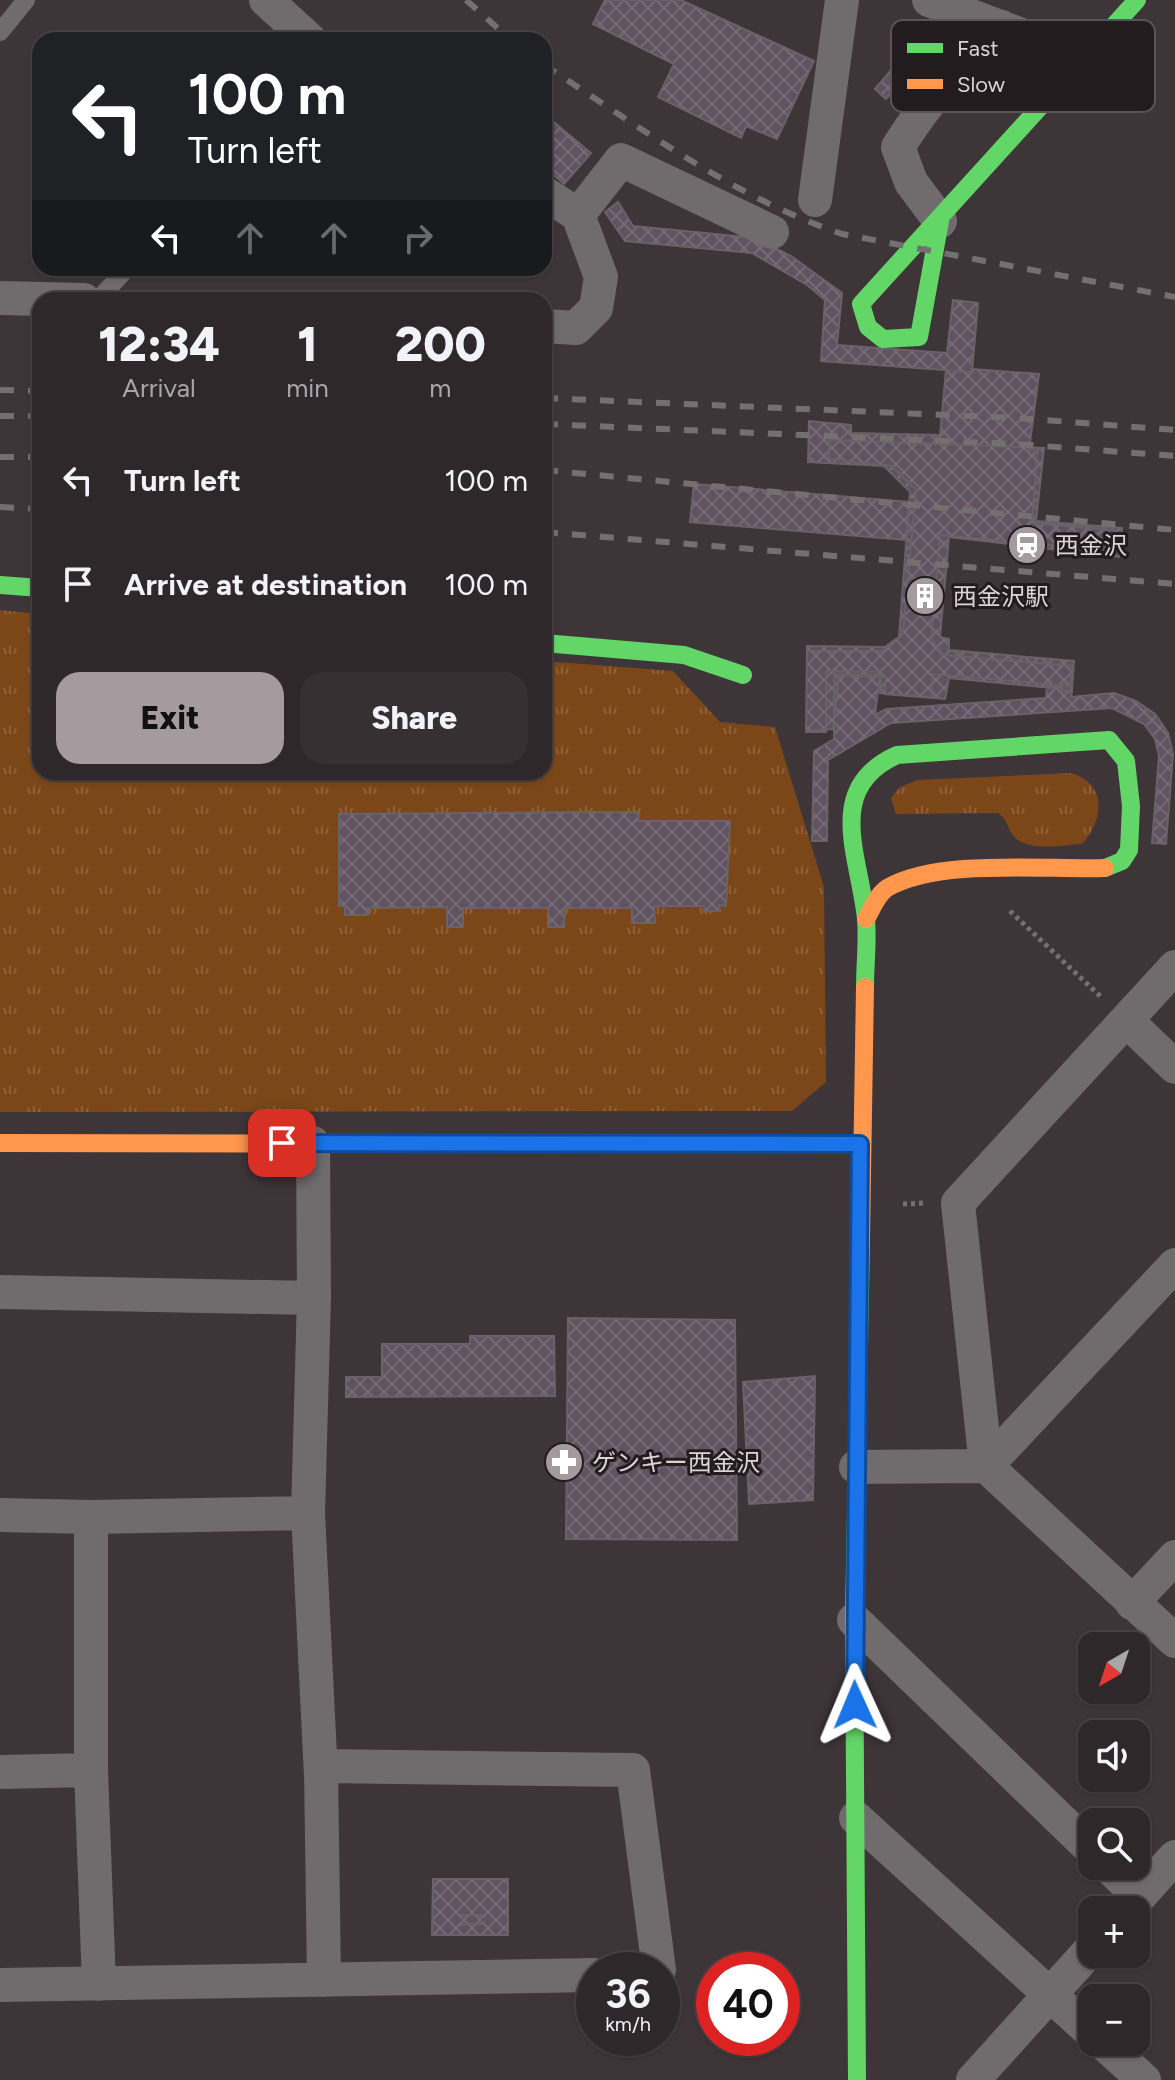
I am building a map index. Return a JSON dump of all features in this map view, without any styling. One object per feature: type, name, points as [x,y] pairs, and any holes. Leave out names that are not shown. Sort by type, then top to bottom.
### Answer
[{"type":"street","points":[[266,0],[301,32]]},
{"type":"street","points":[[815,200],[842,0]]},
{"type":"street","points":[[929,0],[983,20]]},
{"type":"street","points":[[1119,20],[1137,0]]},
{"type":"street","points":[[922,112],[898,147],[911,182],[940,221],[919,337],[883,339],[868,327],[861,304],[940,221],[1038,112]]},
{"type":"street","points":[[578,215],[621,160],[772,232]]},
{"type":"street","points":[[552,198],[578,215],[601,277],[596,308],[576,328],[552,326]]},
{"type":"street","points":[[0,298],[32,299]]},
{"type":"street","points":[[0,585],[32,587]]},
{"type":"street","points":[[552,644],[684,655],[743,675]]},
{"type":"street","points":[[857,2080],[854,1620],[866,919],[852,834],[853,791],[888,759],[1102,743],[1121,766],[1112,836],[1089,860],[925,857],[866,919]]},
{"type":"street","points":[[1175,967],[1128,1022],[958,1203],[986,1466],[1175,1641]]},
{"type":"street","points":[[1128,1022],[1175,1067]]},
{"type":"street","points":[[0,1143],[860,1144]]},
{"type":"street","points":[[313,1143],[314,1298],[308,1513],[321,1776]]},
{"type":"street","points":[[856,1467],[986,1466],[1175,1265]]},
{"type":"street","points":[[0,1292],[314,1298]]},
{"type":"street","points":[[0,1515],[91,1517],[308,1513]]},
{"type":"street","points":[[91,1517],[91,1770],[99,1984]]},
{"type":"street","points":[[1132,1603],[1175,1557]]},
{"type":"street","points":[[854,1620],[1078,1836]]},
{"type":"street","points":[[324,1980],[321,1766],[633,1770],[657,1952]]},
{"type":"street","points":[[0,1772],[91,1770]]},
{"type":"street","points":[[856,1818],[1078,2021]]},
{"type":"street","points":[[1139,1896],[1175,1857]]},
{"type":"street","points":[[973,2080],[1078,1963]]},
{"type":"street","points":[[0,1985],[576,1975]]},
{"type":"street","points":[[1117,2056],[1144,2080]]},
{"type":"lane","points":[[0,32],[26,0]]},
{"type":"lane","points":[[105,292],[120,276]]},
{"type":"path","points":[[1008,909],[1128,1022]]},
{"type":"green space","points":[[0,610],[32,613],[32,780],[552,780],[552,662],[673,671],[720,722],[775,727],[824,887],[826,1082],[792,1111],[0,1112]]},
{"type":"green space","points":[[1070,773],[1091,785],[1098,803],[1095,824],[1082,844],[1026,844],[1012,834],[998,813],[896,814],[891,798],[900,787],[918,780]]},
{"type":"building","points":[[605,0],[681,0],[814,61],[777,139],[746,126],[741,138],[658,97],[674,64],[593,24]]},
{"type":"building","points":[[891,70],[891,93],[886,99],[875,89]]},
{"type":"building","points":[[552,121],[591,153],[564,184],[552,173]]},
{"type":"building","points":[[618,202],[633,226],[756,238],[791,256],[842,293],[837,345],[947,353],[953,300],[978,303],[972,372],[821,361],[825,300],[807,285],[752,253],[625,241],[605,212]]},
{"type":"building","name":"西金沢駅","points":[[972,369],[1039,374],[1029,450],[1037,451],[1032,523],[1114,530],[1112,551],[940,535],[931,638],[943,655],[1072,666],[1070,686],[933,674],[931,697],[880,693],[881,672],[826,671],[826,732],[806,732],[807,651],[883,651],[899,637],[910,492],[884,466],[808,462],[809,421],[851,425],[851,433],[940,435],[946,370],[972,372]]},
{"type":"building","name":"西金沢駅","points":[[829,440],[1044,448],[1036,521],[1122,528],[1119,557],[949,537],[940,637],[949,639],[949,650],[1074,661],[1072,690],[949,678],[945,699],[885,694],[886,677],[839,675],[833,729],[806,731],[807,646],[885,647],[903,634],[916,490],[892,466],[829,459]]},
{"type":"building","points":[[694,484],[909,502],[906,540],[690,522]]},
{"type":"building","points":[[834,674],[880,675],[875,715],[886,709],[1046,698],[1047,686],[1062,687],[1062,691],[1072,692],[1071,697],[1114,693],[1136,701],[1155,714],[1168,733],[1173,754],[1166,844],[1152,843],[1159,756],[1155,739],[1144,724],[1112,708],[891,723],[828,760],[827,841],[812,841],[814,751],[834,739]]},
{"type":"building","points":[[639,812],[638,821],[730,821],[726,906],[719,905],[720,911],[704,911],[704,906],[654,906],[655,923],[632,923],[632,908],[565,908],[564,927],[548,927],[548,908],[463,908],[463,927],[447,927],[447,907],[368,908],[368,915],[345,915],[345,906],[339,906],[339,814]]},
{"type":"building","points":[[568,1318],[735,1320],[737,1540],[566,1539]]},
{"type":"building","points":[[470,1336],[554,1336],[555,1396],[346,1397],[346,1377],[382,1377],[382,1344],[470,1344]]},
{"type":"building","points":[[815,1376],[813,1500],[749,1504],[743,1382]]},
{"type":"building","points":[[433,1879],[508,1879],[508,1935],[432,1935]]},
{"type":"building","points":[[462,1915],[481,1915],[481,1924],[462,1925]]},
{"type":"railway","points":[[466,0],[502,32]]},
{"type":"railway","points":[[552,70],[725,181],[802,219],[842,234],[1175,297]]},
{"type":"railway","points":[[0,390],[32,391]]},
{"type":"railway","points":[[552,398],[1017,418],[1175,430]]},
{"type":"railway","points":[[0,416],[32,416]]},
{"type":"railway","points":[[552,424],[1016,444],[1175,456]]},
{"type":"railway","points":[[0,457],[32,457]]},
{"type":"railway","points":[[552,471],[1175,530]]},
{"type":"railway","points":[[0,507],[32,509]]},
{"type":"railway","points":[[552,533],[1175,584]]},
{"type":"traffic: fast","points":[[1119,20],[1137,0]]},
{"type":"traffic: fast","points":[[940,221],[919,337],[883,339],[868,327],[861,304],[1035,112]]},
{"type":"traffic: fast","points":[[0,585],[32,587]]},
{"type":"traffic: fast","points":[[552,644],[684,655],[743,675]]},
{"type":"traffic: fast","points":[[865,987],[866,919],[854,849],[853,805],[860,786],[874,769],[897,755],[1109,740],[1126,761],[1131,806],[1129,850],[1122,861],[1105,868]]},
{"type":"traffic: fast","points":[[535,1144],[860,1144]]},
{"type":"traffic: fast","points":[[857,2080],[854,1620],[861,1238]]},
{"type":"traffic: slow","points":[[866,919],[887,888],[934,872],[993,868],[1105,868]]},
{"type":"traffic: slow","points":[[861,1238],[865,987]]},
{"type":"traffic: slow","points":[[0,1143],[535,1144]]},
{"type":"place","name":"西金沢","points":[[1027,545]]},
{"type":"place","name":"西金沢駅","points":[[925,596]]},
{"type":"place","name":"ゲンキー西金沢","points":[[564,1462]]},
{"type":"route","points":[[282,1143],[860,1144],[855,1705]]}]
